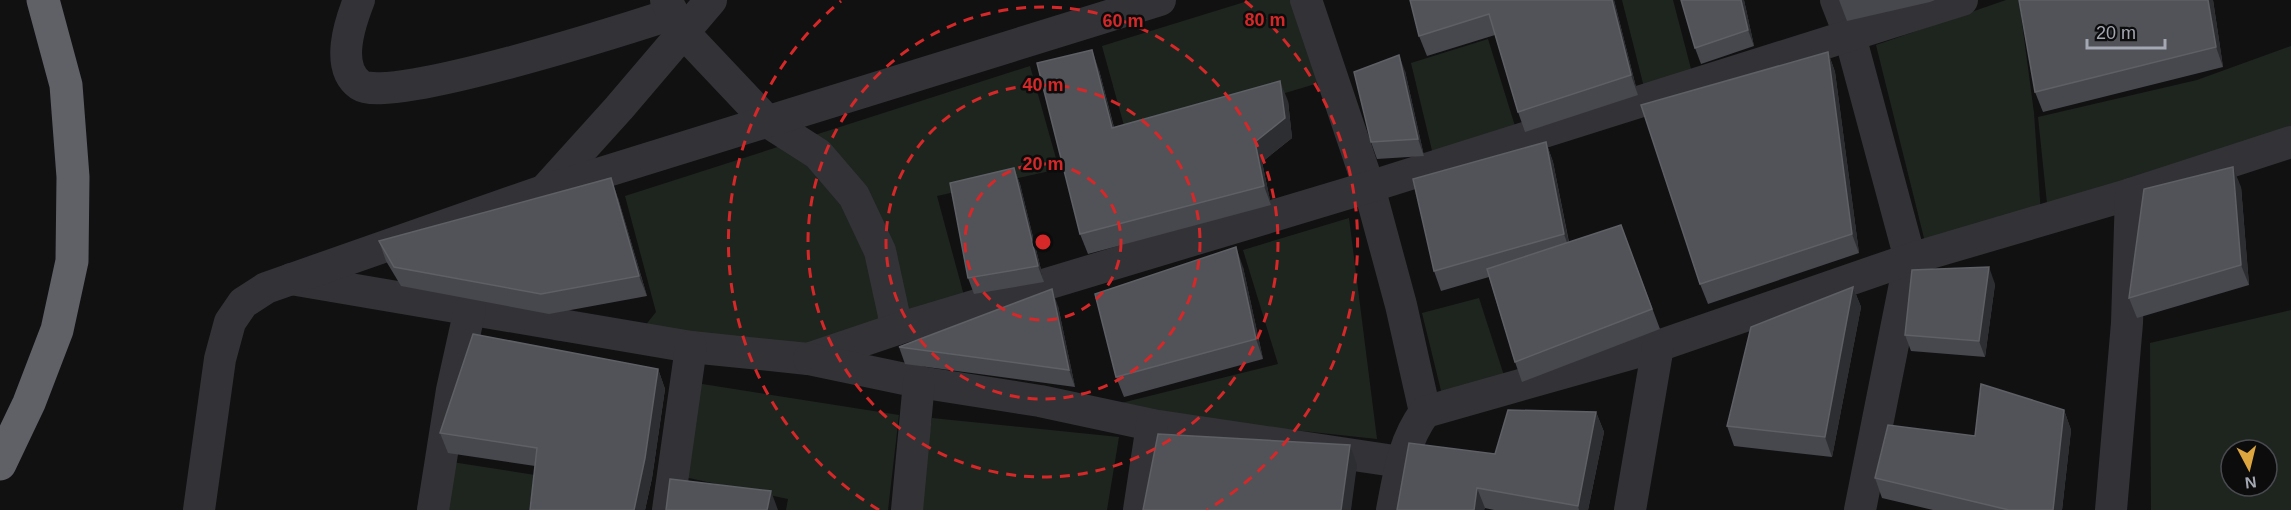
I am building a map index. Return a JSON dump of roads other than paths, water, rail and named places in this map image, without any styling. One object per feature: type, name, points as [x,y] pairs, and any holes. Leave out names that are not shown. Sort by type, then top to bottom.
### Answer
[{"type":"highway","points":[[0,464],[29,403],[57,330],[72,261],[73,177],[66,85],[43,0]]},
{"type":"street","points":[[359,0],[348,36],[347,66],[354,79],[362,86],[375,90],[405,86],[562,49],[674,16],[711,0]]},
{"type":"street","points":[[199,510],[220,359],[230,322],[243,303],[266,288],[543,191],[1160,0]]},
{"type":"street","points":[[1306,0],[1369,187],[1401,305],[1425,412]]},
{"type":"street","points":[[1836,0],[1850,36],[1910,259],[1860,510]]},
{"type":"street","points":[[808,359],[897,329],[1369,187],[1962,0]]},
{"type":"street","points":[[674,16],[768,122],[818,154],[854,196],[880,251],[897,329]]},
{"type":"street","points":[[543,191],[605,125],[674,16]]},
{"type":"street","points":[[1392,510],[1401,462],[1412,430],[1425,412],[1658,346],[1910,259],[2131,194],[2291,142]]},
{"type":"street","points":[[2111,510],[2127,323],[2131,194]]},
{"type":"street","points":[[291,279],[691,347],[808,359],[919,381],[1040,401],[1152,425],[1401,462]]},
{"type":"street","points":[[433,510],[452,390],[470,309]]},
{"type":"street","points":[[1630,510],[1658,346]]},
{"type":"street","points":[[668,510],[691,347]]},
{"type":"street","points":[[907,510],[919,381]]},
{"type":"street","points":[[1139,510],[1152,425]]}]
